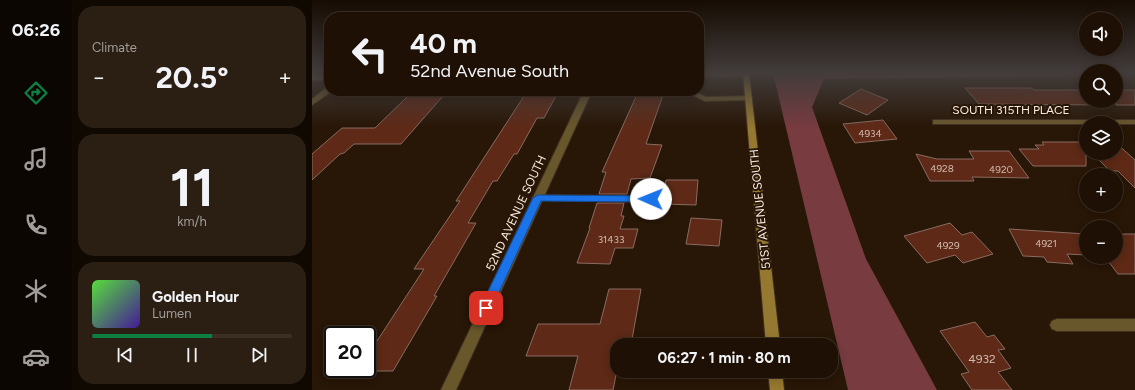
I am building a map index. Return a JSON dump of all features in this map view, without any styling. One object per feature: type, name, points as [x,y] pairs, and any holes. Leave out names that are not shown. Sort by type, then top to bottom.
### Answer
[{"type":"main road","name":"51ST AVENUE SOUTH","points":[[748,91],[772,338]]},
{"type":"main road","points":[[776,378],[777,390]]},
{"type":"street","points":[[312,103],[324,94]]},
{"type":"street","name":"52ND AVENUE SOUTH","points":[[448,390],[586,96]]},
{"type":"street","points":[[699,96],[705,99],[749,98]]},
{"type":"street","name":"SOUTH 315TH PLACE","points":[[936,122],[1135,122]]},
{"type":"street","points":[[538,198],[651,199]]},
{"type":"street","points":[[1057,325],[1135,325]]},
{"type":"shaded area","points":[[777,91],[819,91],[812,107],[866,259],[937,390],[848,390],[838,348],[838,338],[836,338]]},
{"type":"building","points":[[858,91],[866,91],[888,100],[867,115],[839,103]]},
{"type":"building","points":[[968,91],[1079,91],[1079,105],[979,104]]},
{"type":"building","points":[[1123,91],[1135,91],[1135,105],[1123,105]]},
{"type":"building","points":[[408,96],[443,96],[401,144],[354,144],[344,153],[340,154],[312,180],[312,154],[342,128],[375,128]]},
{"type":"building","points":[[524,96],[556,96],[544,118],[537,118],[517,154],[514,154],[497,181],[493,181],[468,223],[476,223],[434,296],[437,296],[393,371],[376,371],[376,341],[424,269],[414,269],[460,201],[456,201]]},
{"type":"building","points":[[636,96],[663,96],[646,144],[662,145],[650,178],[631,179],[627,194],[599,194],[606,172],[602,172]]},
{"type":"building","points":[[883,120],[897,139],[855,143],[843,124]]},
{"type":"building","points":[[1042,142],[1079,142],[1079,160],[1086,160],[1086,166],[1033,166],[1019,149],[1039,149],[1035,145],[1044,145]]},
{"type":"building","points":[[1123,149],[1135,160],[1135,188],[1123,176],[1123,168],[1107,168],[1099,160],[1123,160]]},
{"type":"building","points":[[969,151],[1009,151],[1029,178],[972,177],[974,181],[930,181],[916,154],[937,159],[974,159]]},
{"type":"building","points":[[666,180],[698,180],[696,205],[662,204]]},
{"type":"building","points":[[597,203],[624,203],[621,216],[624,216],[620,229],[638,229],[633,248],[615,248],[610,264],[577,263],[590,228]]},
{"type":"building","points":[[691,218],[722,220],[719,246],[686,244]]},
{"type":"building","points":[[950,223],[962,235],[972,232],[993,254],[963,263],[955,255],[927,263],[904,236]]},
{"type":"building","points":[[1009,229],[1079,234],[1079,255],[1067,254],[1073,264],[1047,262],[1044,257],[1023,256]]},
{"type":"building","points":[[1123,234],[1135,234],[1135,274],[1118,274],[1110,264],[1123,264]]},
{"type":"building","points":[[609,289],[641,289],[632,338],[610,338],[610,378],[615,378],[613,390],[569,390],[578,356],[526,356],[538,324],[600,324]]},
{"type":"building","points":[[975,322],[987,337],[994,335],[1005,349],[998,350],[1011,368],[998,372],[1012,390],[972,390],[961,374],[969,372],[940,331]]},
{"type":"route","points":[[486,308],[538,198],[651,199]]}]
